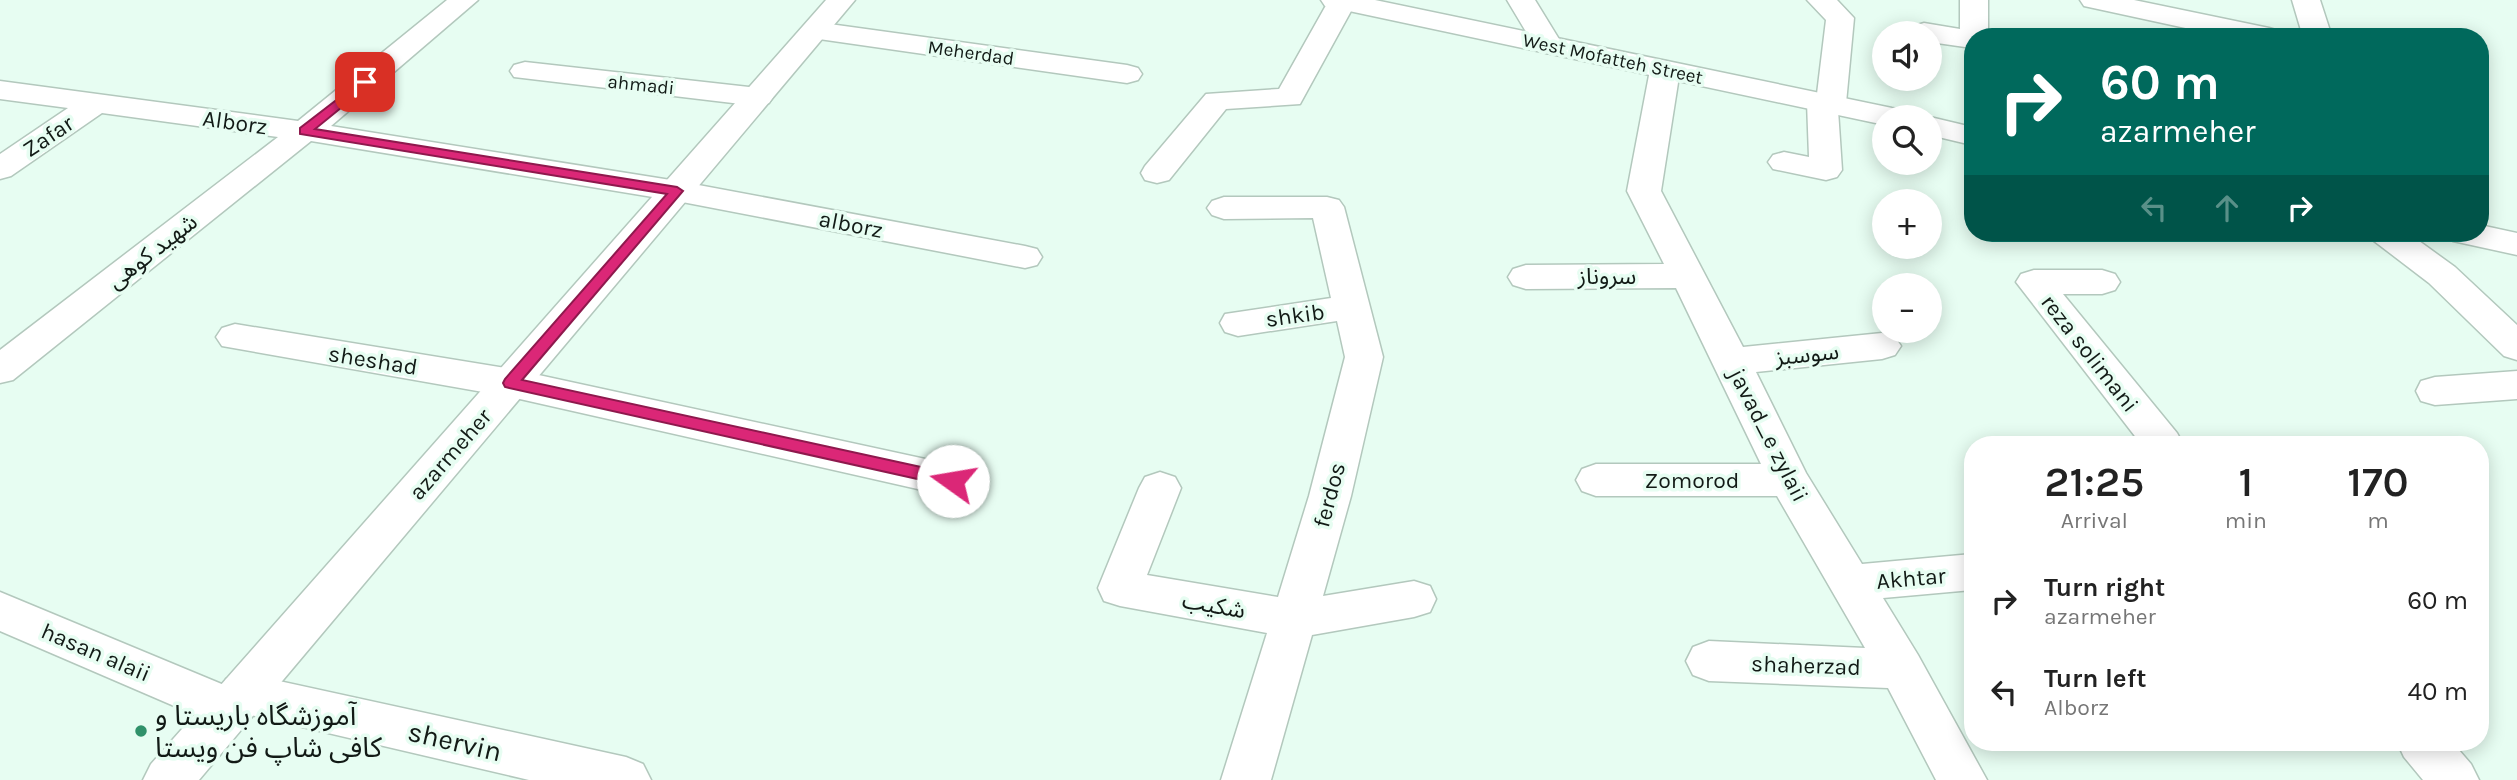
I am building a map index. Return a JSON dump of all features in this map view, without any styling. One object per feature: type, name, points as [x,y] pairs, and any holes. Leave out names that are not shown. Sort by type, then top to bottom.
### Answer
[{"type":"street","name":"شهید کوهی","points":[[0,370],[305,131],[464,0]]},
{"type":"street","name":"azarmeher","points":[[168,780],[841,0]]},
{"type":"street","points":[[1521,0],[1547,44]]},
{"type":"street","points":[[1784,162],[1826,170],[1826,102],[1840,18],[1821,0]]},
{"type":"street","points":[[1973,28],[1974,0]]},
{"type":"street","points":[[2094,0],[2226,28]]},
{"type":"street","points":[[2306,0],[2315,28]]},
{"type":"street","points":[[1157,173],[1217,100],[1289,98],[1339,1]]},
{"type":"street","name":"West Mofatteh Street","points":[[1339,1],[1872,112]]},
{"type":"street","name":"Meherdad","points":[[815,31],[1127,74]]},
{"type":"street","points":[[1942,34],[1964,37]]},
{"type":"street","name":"javad_e zylaii","points":[[1665,70],[1644,191],[1732,361],[1789,480],[1902,669],[1962,780]]},
{"type":"street","name":"ahmadi","points":[[525,71],[758,97]]},
{"type":"street","name":"Alborz","points":[[0,90],[305,131],[677,191]]},
{"type":"street","name":"Zafar","points":[[0,169],[96,103]]},
{"type":"street","points":[[1942,129],[1964,134]]},
{"type":"street","name":"alborz","points":[[677,191],[1024,257]]},
{"type":"street","name":"ferdos","points":[[1224,208],[1327,207],[1364,357],[1330,496],[1246,780]]},
{"type":"street","points":[[2489,238],[2517,244]]},
{"type":"street","points":[[2398,242],[2442,275],[2517,347]]},
{"type":"street","name":"سروناز","points":[[1526,277],[1688,276]]},
{"type":"street","name":"reza solimani","points":[[2102,282],[2034,282],[2157,436]]},
{"type":"street","name":"shkib","points":[[1238,323],[1352,307]]},
{"type":"street","name":"sheshad","points":[[235,337],[511,383],[953,481]]},
{"type":"street","name":"سوسبز","points":[[1732,361],[1882,346]]},
{"type":"street","points":[[2435,391],[2517,385]]},
{"type":"street","name":"Zomorod","points":[[1596,480],[1789,480]]},
{"type":"street","name":"شکیب","points":[[1160,488],[1120,588],[1294,619],[1414,600]]},
{"type":"street","name":"Akhtar","points":[[1850,583],[1964,573]]},
{"type":"street","name":"hasan alaii","points":[[0,611],[236,701]]},
{"type":"street","name":"shaherzad","points":[[1709,662],[1902,669]]},
{"type":"street","name":"shervin","points":[[236,701],[626,780]]},
{"type":"street","points":[[2429,751],[2455,780]]},
{"type":"place","name":"آموزشگاه باریستا و کافی شاپ فن ویستا","points":[[141,731]]},
{"type":"route","points":[[365,82],[305,131],[677,191],[511,383],[953,481]]}]
